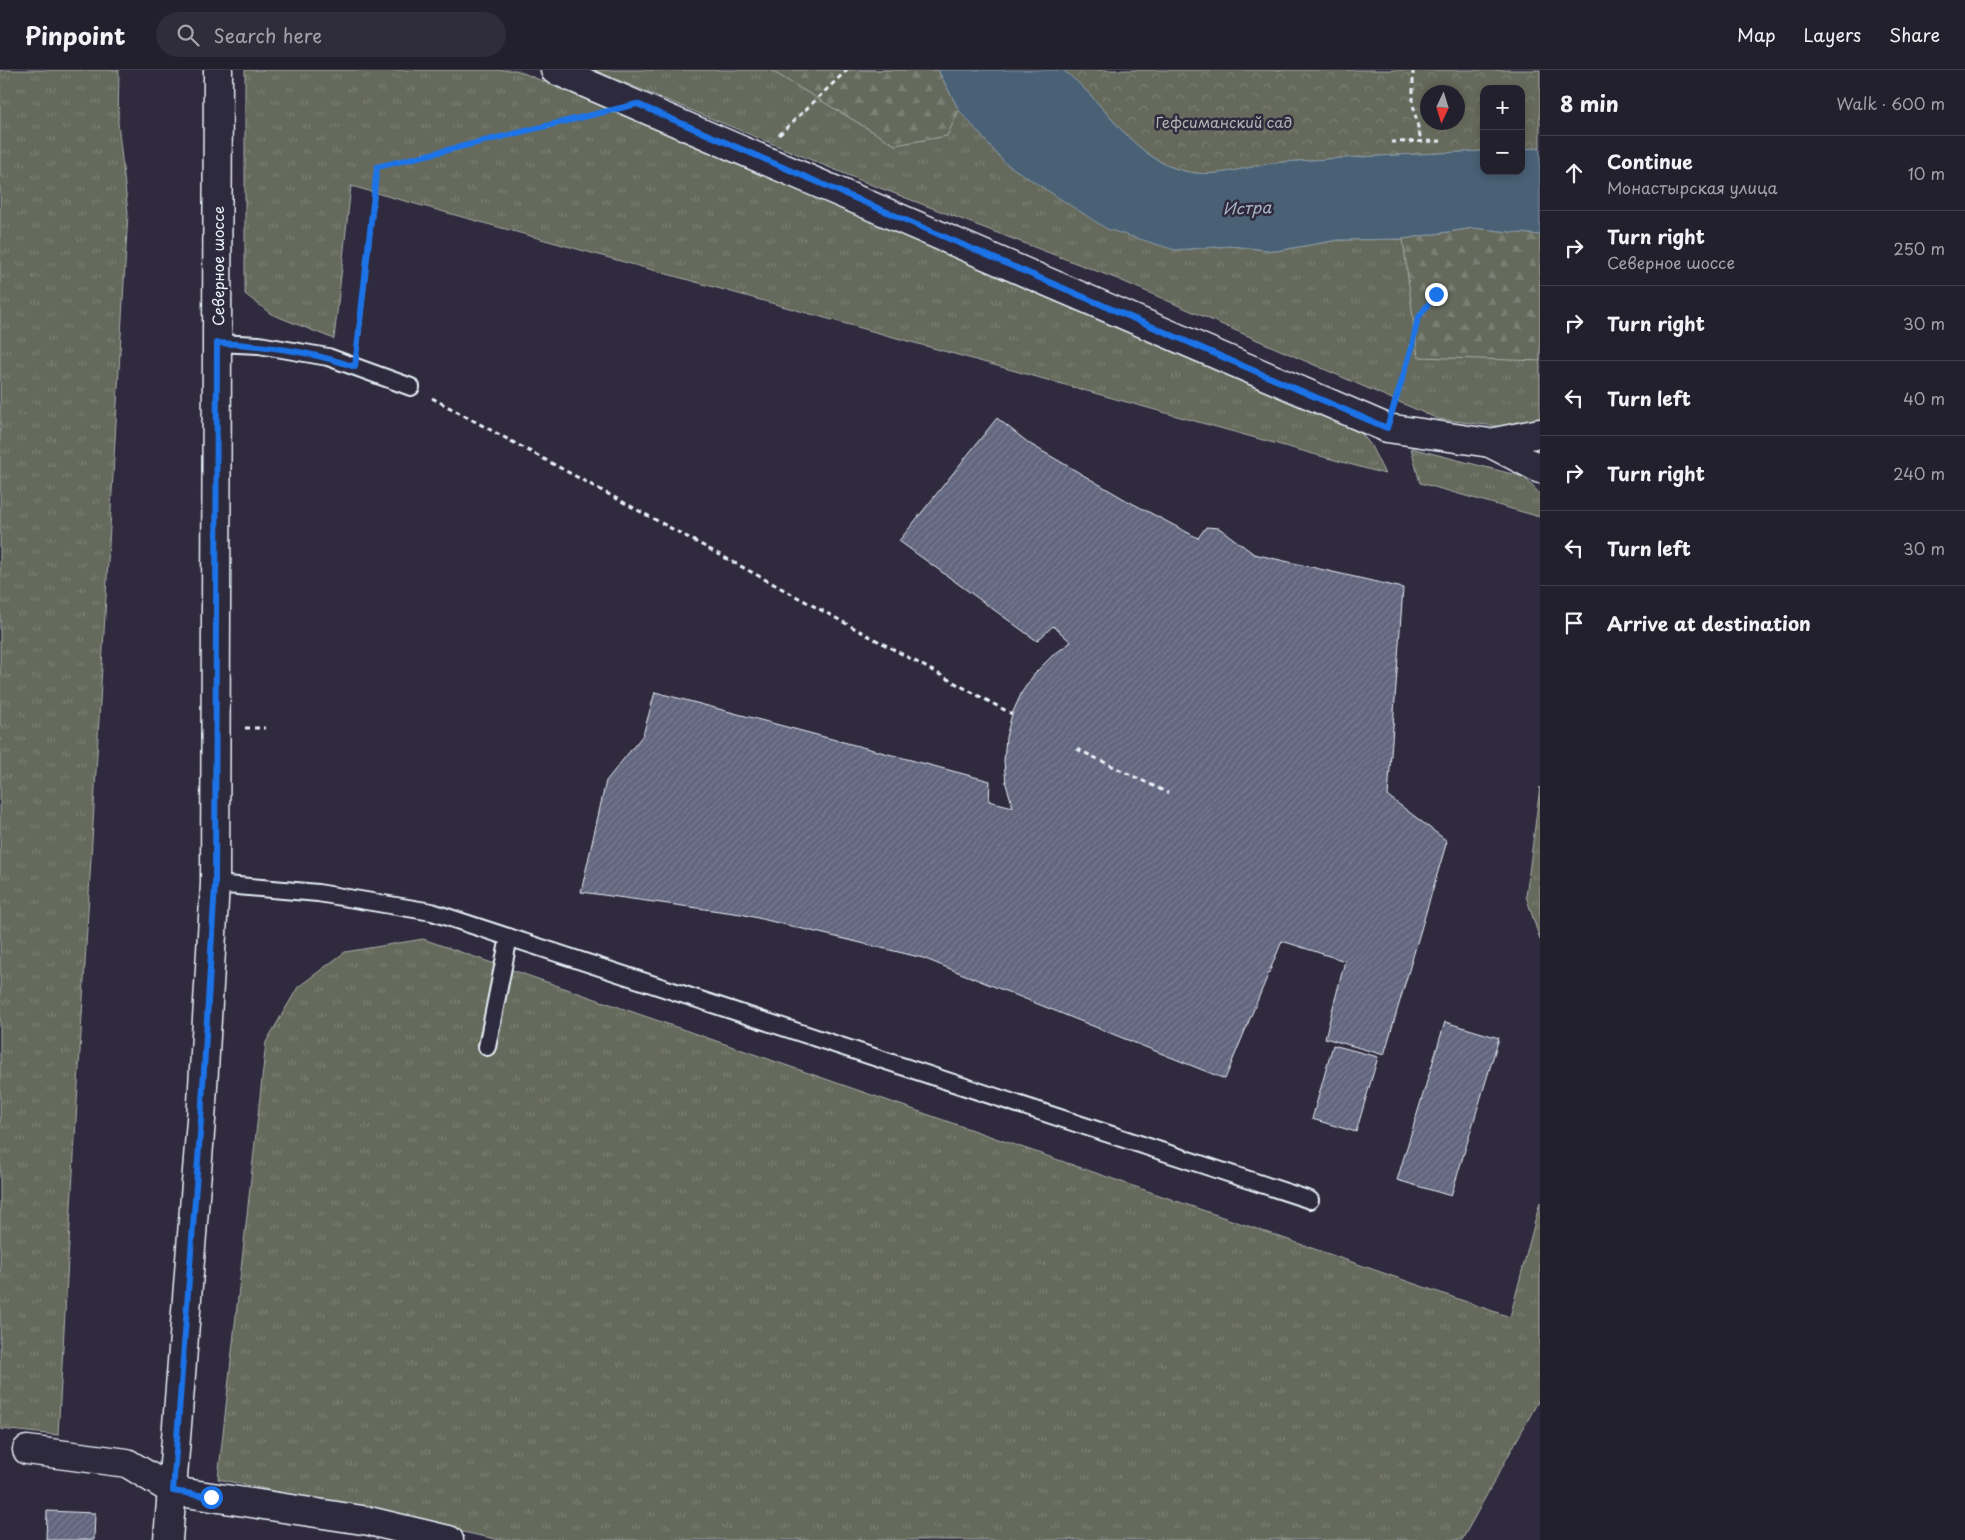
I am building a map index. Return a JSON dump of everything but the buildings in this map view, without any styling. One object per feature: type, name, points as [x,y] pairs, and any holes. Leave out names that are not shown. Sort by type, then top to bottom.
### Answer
[{"type":"street","name":"Северное шоссе","points":[[168,1540],[201,1120],[215,884],[218,70]]},
{"type":"street","points":[[555,70],[1387,428],[1490,443],[1540,433]]},
{"type":"street","points":[[1490,443],[1540,470]]},
{"type":"street","points":[[27,1450],[127,1463],[173,1491],[369,1521],[449,1540]]},
{"type":"lane","points":[[217,343],[258,345],[328,357],[411,387]]},
{"type":"lane","points":[[215,884],[318,893],[432,912],[1310,1200]]},
{"type":"lane","points":[[487,1047],[508,937]]},
{"type":"path","points":[[757,156],[847,70]]},
{"type":"path","points":[[1414,70],[1413,104],[1421,141]]},
{"type":"path","points":[[355,367],[377,167],[589,116]]},
{"type":"path","points":[[1391,142],[1444,141]]},
{"type":"path","points":[[1387,428],[1410,354],[1418,318],[1436,294]]},
{"type":"path","points":[[411,387],[1012,714]]},
{"type":"path","points":[[1077,749],[1168,793]]},
{"type":"green space","points":[[0,70],[119,70],[118,123],[128,213],[58,1435],[0,1429]]},
{"type":"green space","points":[[245,70],[516,70],[1348,417],[1370,444],[1385,474],[351,186],[334,339],[271,314],[245,294]]},
{"type":"green space","points":[[594,70],[938,70],[959,110],[1175,250],[1231,246],[1276,251],[1338,240],[1403,239],[1473,228],[1540,235],[1540,420],[1503,427],[1438,419],[1120,280],[867,183]]},
{"type":"green space","points":[[770,70],[938,70],[959,110],[947,136],[895,145]]},
{"type":"green space","name":"Гефсиманский сад","points":[[1063,70],[1540,70],[1540,148],[1525,149],[1525,85],[1480,85],[1480,151],[1284,162],[1227,172],[1199,173],[1169,166],[1153,157],[1126,134],[1089,94]]},
{"type":"green space","points":[[1473,228],[1540,235],[1540,361],[1418,357],[1403,239]]},
{"type":"green space","points":[[1411,448],[1524,477],[1540,494],[1540,517],[1420,483]]},
{"type":"green space","points":[[1540,787],[1540,940],[1526,896]]},
{"type":"green space","points":[[423,939],[1510,1317],[1540,1202],[1540,1398],[1462,1540],[500,1540],[218,1479],[266,1042],[298,987],[345,952]]},
{"type":"water","name":"Истра","points":[[938,70],[1063,70],[1077,81],[1126,134],[1153,157],[1169,166],[1199,173],[1227,172],[1284,162],[1480,151],[1480,175],[1525,175],[1525,149],[1540,148],[1540,235],[1473,228],[1403,239],[1338,240],[1276,251],[1231,246],[1175,250],[1107,229],[1005,163],[959,110]]},
{"type":"route","points":[[211,1497],[173,1491],[201,1120],[215,884],[218,728],[217,343],[258,345],[328,357],[355,367],[377,167],[637,104],[1387,428],[1410,354],[1418,318],[1436,294]]}]
